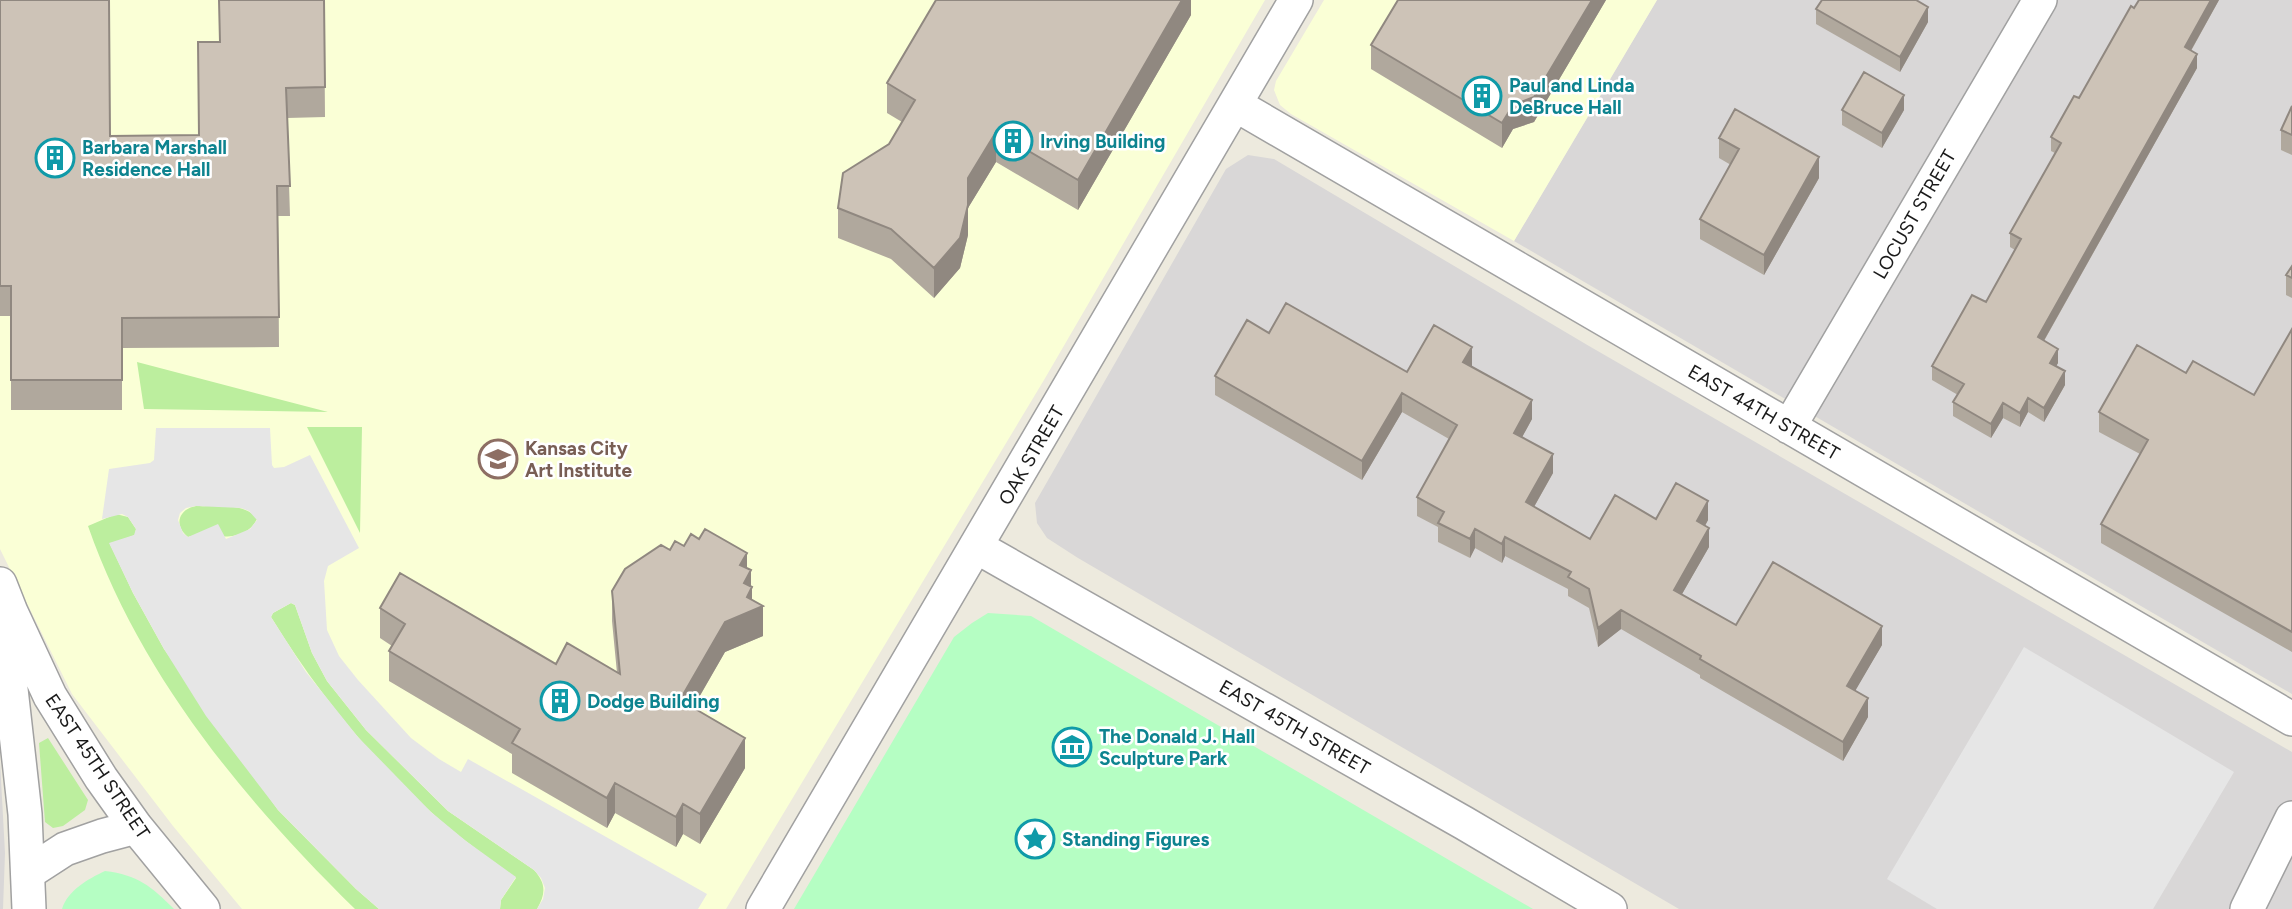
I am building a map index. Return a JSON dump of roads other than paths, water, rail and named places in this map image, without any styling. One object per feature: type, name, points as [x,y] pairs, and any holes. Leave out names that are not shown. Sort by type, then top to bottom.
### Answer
[{"type":"street","name":"OAK STREET","points":[[764,909],[1296,0]]},
{"type":"street","name":"LOCUST STREET","points":[[1790,428],[2039,0]]},
{"type":"street","name":"EAST 44TH STREET","points":[[1236,105],[2292,719]]},
{"type":"street","name":"EAST 45TH STREET","points":[[977,547],[1464,823],[1610,909]]},
{"type":"street","name":"EAST 45TH STREET","points":[[6,598],[50,696],[101,778],[136,827],[203,909]]},
{"type":"street","points":[[6,598],[10,680],[25,814],[29,909]]},
{"type":"street","points":[[2248,909],[2292,818]]},
{"type":"street","points":[[29,873],[65,849],[136,827]]},
{"type":"place","name":"Paul and Linda DeBruce Hall","points":[[1482,96]]},
{"type":"place","name":"Irving Building","points":[[1013,141]]},
{"type":"place","name":"Barbara Marshall Residence Hall","points":[[55,158]]},
{"type":"place","name":"Kansas City Art Institute","points":[[498,459]]},
{"type":"place","name":"Dodge Building","points":[[560,701]]},
{"type":"place","name":"The Donald J. Hall Sculpture Park","points":[[1072,747]]},
{"type":"place","name":"Standing Figures","points":[[1035,839]]}]
